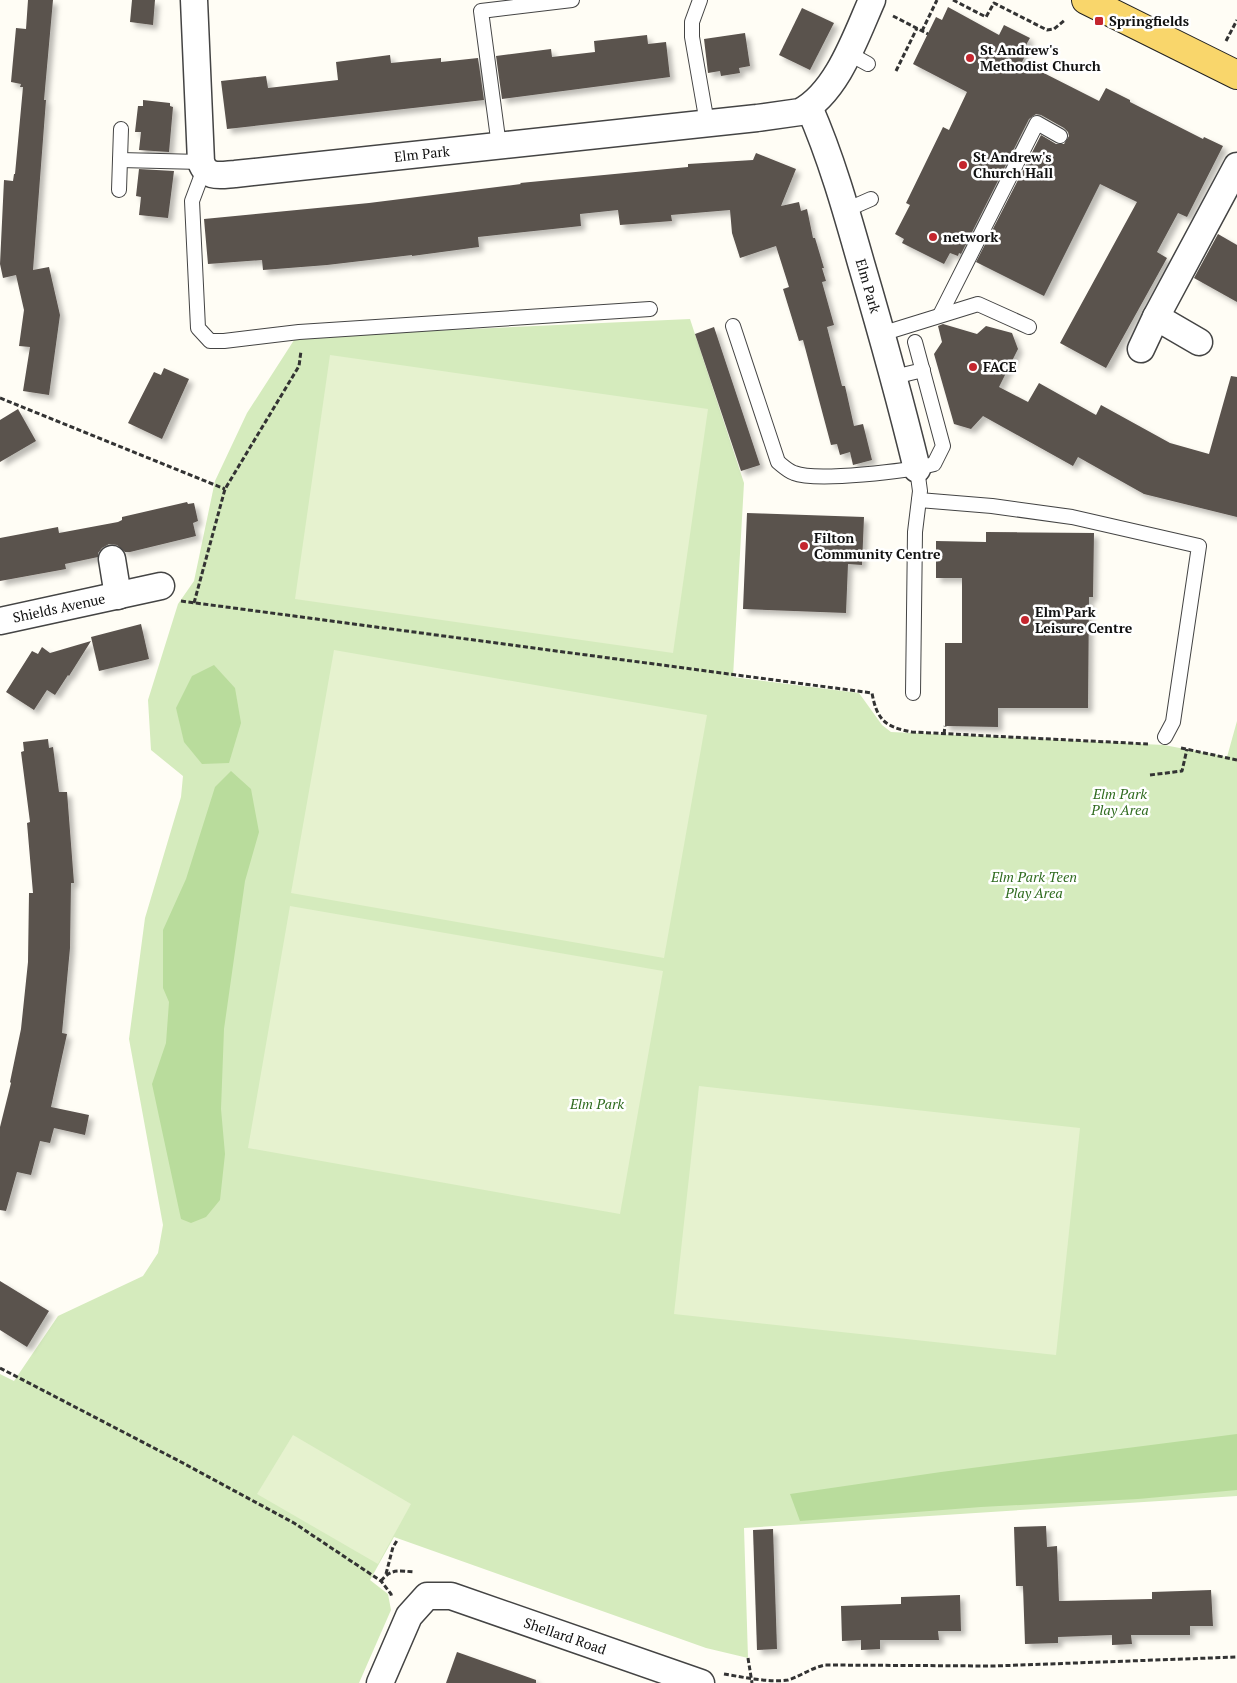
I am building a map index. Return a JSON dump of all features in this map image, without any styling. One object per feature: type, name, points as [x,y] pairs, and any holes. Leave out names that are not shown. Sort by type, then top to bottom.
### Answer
[{"type":"main road","points":[[1086,0],[1237,75]]},
{"type":"street","points":[[194,0],[202,166]]},
{"type":"street","name":"Elm Park","points":[[202,166],[214,176],[800,112],[821,96],[833,81],[858,58],[881,7]]},
{"type":"street","name":"Elm Park","points":[[809,107],[824,140],[846,210],[894,377],[918,469]]},
{"type":"street","points":[[1141,348],[1237,166]]},
{"type":"street","points":[[1156,317],[1199,342]]},
{"type":"street","name":"Shields Avenue","points":[[112,559],[118,596]]},
{"type":"street","name":"Shields Avenue","points":[[0,621],[156,587]]},
{"type":"street","points":[[380,1683],[408,1616],[425,1584]]},
{"type":"street","name":"Shellard Road","points":[[425,1584],[451,1596],[705,1680]]},
{"type":"lane","points":[[499,146],[481,11],[572,0]]},
{"type":"lane","points":[[700,0],[692,22],[692,37],[708,123]]},
{"type":"lane","points":[[940,315],[1037,123],[1060,136]]},
{"type":"lane","points":[[119,190],[121,129]]},
{"type":"lane","points":[[120,160],[202,166],[192,201],[198,328],[210,340],[224,341],[299,332],[650,309]]},
{"type":"lane","points":[[846,210],[872,199]]},
{"type":"lane","points":[[881,334],[978,304],[1030,327]]},
{"type":"lane","points":[[734,326],[778,462],[792,473],[803,476],[838,476],[918,469],[934,464],[943,446],[915,342]]},
{"type":"lane","points":[[894,377],[923,370]]},
{"type":"lane","points":[[913,692],[915,532],[920,491],[918,469]]},
{"type":"lane","points":[[919,500],[992,506],[1072,516],[1199,546],[1173,722],[1160,740]]},
{"type":"path","points":[[922,31],[937,0]]},
{"type":"path","points":[[953,0],[986,17],[994,3],[1048,30],[1054,29],[1066,20]]},
{"type":"path","points":[[881,7],[928,34]]},
{"type":"path","points":[[896,71],[917,28]]},
{"type":"path","points":[[194,603],[225,489],[299,366],[301,336],[299,332]]},
{"type":"path","points":[[0,398],[225,489]]},
{"type":"path","points":[[156,587],[167,597],[194,603],[872,693],[877,713],[885,723],[894,728],[912,732],[1160,740]]},
{"type":"path","points":[[944,734],[945,726]]},
{"type":"path","points":[[1180,748],[1237,760]]},
{"type":"path","points":[[1150,775],[1182,771],[1187,749]]},
{"type":"path","points":[[0,1368],[294,1523],[381,1581],[391,1594],[394,1603]]},
{"type":"path","points":[[381,1581],[386,1575],[393,1547],[398,1539]]},
{"type":"path","points":[[386,1575],[396,1571],[425,1584]]},
{"type":"path","points":[[705,1680],[781,1682],[812,1668],[824,1665],[994,1666],[1237,1657]]},
{"type":"path","points":[[748,1658],[752,1681]]},
{"type":"green space","name":"Elm Park","points":[[690,319],[744,483],[733,677],[859,693],[882,725],[891,732],[1164,745],[1227,757],[1237,721],[1237,1496],[744,1528],[748,1658],[706,1648],[394,1537],[370,1580],[388,1594],[391,1610],[359,1683],[0,1683],[0,1374],[14,1381],[58,1316],[143,1276],[158,1253],[163,1225],[129,1039],[145,918],[181,797],[183,776],[151,750],[148,700],[178,604],[194,581],[215,481],[247,413],[296,337]]},
{"type":"green space","points":[[330,355],[708,409],[673,653],[295,599]]},
{"type":"green space","points":[[334,650],[707,715],[664,958],[291,893]]},
{"type":"green space","points":[[214,665],[235,688],[241,723],[229,763],[202,764],[184,742],[176,708],[192,676]]},
{"type":"green space","points":[[231,771],[251,789],[259,832],[245,881],[224,1029],[221,1109],[225,1154],[220,1200],[206,1217],[191,1223],[181,1219],[152,1084],[166,1043],[169,1002],[163,988],[163,930],[186,879],[215,787]]},
{"type":"green space","points":[[290,906],[663,971],[620,1214],[248,1148]]},
{"type":"green space","points":[[699,1086],[1080,1128],[1056,1355],[674,1314]]},
{"type":"green space","points":[[1237,1434],[1237,1490],[1138,1499],[981,1507],[800,1521],[790,1494],[941,1472]]},
{"type":"green space","points":[[293,1435],[411,1504],[378,1564],[257,1494]]},
{"type":"building","points":[[28,0],[53,0],[44,100],[46,100],[33,270],[49,267],[60,315],[49,395],[23,391],[30,347],[19,346],[24,310],[16,275],[3,278],[0,264],[4,180],[13,181],[15,174],[23,87],[20,87],[21,84],[11,82],[16,28],[26,29]]},
{"type":"building","points":[[132,0],[155,0],[153,25],[130,22]]},
{"type":"building","points":[[948,7],[999,35],[1004,25],[1030,38],[1022,52],[1026,54],[1022,62],[1099,101],[1106,88],[1203,139],[1204,137],[1223,146],[1187,217],[1178,213],[1157,252],[1167,258],[1106,368],[1060,343],[1137,202],[1100,184],[1044,296],[976,262],[1041,135],[1056,144],[1064,144],[1069,136],[1064,128],[1041,115],[1036,114],[1029,119],[961,254],[959,253],[958,256],[950,253],[944,264],[902,243],[904,239],[895,234],[910,205],[906,203],[943,127],[949,130],[967,92],[913,64],[936,17],[942,20]]},
{"type":"building","points":[[802,8],[834,23],[810,70],[779,55]]},
{"type":"building","points":[[745,33],[750,66],[739,68],[740,73],[721,76],[720,71],[708,73],[704,39]]},
{"type":"building","points":[[647,35],[648,44],[666,42],[670,77],[502,99],[496,56],[551,49],[552,57],[595,52],[594,41]]},
{"type":"building","points":[[390,55],[391,63],[441,58],[441,62],[478,58],[484,100],[227,129],[221,81],[266,76],[268,88],[338,80],[336,62]]},
{"type":"building","points":[[143,100],[170,103],[170,106],[173,107],[169,152],[139,150],[141,132],[135,132],[138,106],[143,106]]},
{"type":"building","points":[[756,153],[796,169],[781,206],[799,202],[801,211],[807,209],[813,238],[815,238],[824,268],[822,268],[826,281],[822,282],[834,325],[827,327],[842,386],[845,386],[854,426],[863,424],[872,460],[853,465],[850,452],[840,455],[837,444],[831,445],[803,340],[799,341],[783,289],[789,287],[776,246],[740,258],[732,233],[730,210],[671,215],[672,221],[620,225],[618,210],[580,214],[581,226],[478,237],[479,247],[327,265],[263,270],[262,260],[208,264],[204,219],[369,203],[520,183],[688,167],[688,164],[753,160]]},
{"type":"building","points":[[139,169],[174,171],[168,218],[139,215],[141,197],[136,196]]},
{"type":"building","points":[[1218,234],[1237,245],[1237,302],[1194,278]]},
{"type":"building","points":[[943,324],[977,334],[986,326],[1012,333],[1018,349],[999,387],[1028,402],[1039,383],[1096,415],[1101,405],[1170,443],[1209,454],[1231,376],[1237,377],[1237,517],[1144,494],[1078,457],[1073,466],[983,416],[971,429],[954,424],[934,354],[942,342],[938,326]]},
{"type":"building","points":[[714,327],[760,465],[741,471],[695,334]]},
{"type":"building","points":[[164,368],[189,379],[162,439],[128,423],[154,372],[161,375]]},
{"type":"building","points":[[18,409],[36,441],[0,462],[0,420]]},
{"type":"building","points":[[187,502],[188,504],[194,503],[198,521],[193,523],[196,536],[130,552],[125,552],[117,545],[109,544],[102,548],[98,553],[98,557],[65,564],[66,569],[0,581],[0,538],[58,527],[59,533],[118,522],[122,520],[122,517]]},
{"type":"building","name":"Filton Community Centre","points":[[747,513],[864,517],[862,565],[848,564],[846,613],[743,609]]},
{"type":"building","name":"Elm Park Leisure Centre","points":[[986,532],[1094,533],[1093,597],[1089,597],[1088,708],[998,708],[998,727],[945,726],[945,643],[962,643],[962,578],[936,578],[936,541],[986,542]]},
{"type":"building","points":[[141,624],[149,659],[99,671],[91,637]]},
{"type":"building","points":[[91,641],[55,695],[47,690],[34,710],[6,692],[32,651],[38,654],[42,647],[50,653]]},
{"type":"building","points":[[48,739],[49,748],[53,747],[59,792],[67,792],[74,883],[71,883],[70,948],[62,1033],[67,1034],[51,1107],[89,1115],[85,1135],[54,1128],[50,1143],[40,1141],[31,1175],[17,1172],[6,1211],[0,1210],[0,1127],[11,1083],[21,1029],[28,962],[29,893],[33,893],[27,823],[30,822],[21,752],[24,751],[23,742]]},
{"type":"building","points":[[0,1281],[49,1311],[27,1347],[0,1330]]},
{"type":"building","points":[[1046,1526],[1047,1547],[1057,1546],[1059,1601],[1152,1599],[1152,1592],[1211,1590],[1213,1626],[1190,1626],[1190,1635],[1131,1635],[1132,1644],[1112,1645],[1112,1635],[1058,1637],[1058,1643],[1025,1644],[1023,1586],[1016,1586],[1014,1527]]},
{"type":"building","points":[[773,1529],[777,1649],[757,1650],[753,1530]]},
{"type":"building","points":[[960,1595],[961,1631],[938,1631],[939,1640],[880,1640],[880,1649],[861,1650],[861,1640],[842,1641],[841,1606],[901,1604],[901,1597]]},
{"type":"building","points":[[457,1652],[536,1680],[536,1683],[446,1683]]},
{"type":"place","name":"Springfields","points":[[1099,21]]},
{"type":"place","name":"St Andrew's Methodist Church","points":[[970,58]]},
{"type":"place","name":"St Andrew's Church Hall","points":[[963,165]]},
{"type":"place","name":"network","points":[[933,237]]},
{"type":"place","name":"FACE","points":[[973,367]]},
{"type":"place","name":"Filton Community Centre","points":[[804,546]]},
{"type":"place","name":"Elm Park Leisure Centre","points":[[1025,620]]},
{"type":"park label","name":"Elm Park Play Area","points":[[1120,802]]},
{"type":"park label","name":"Elm Park Teen Play Area","points":[[1034,886]]}]
